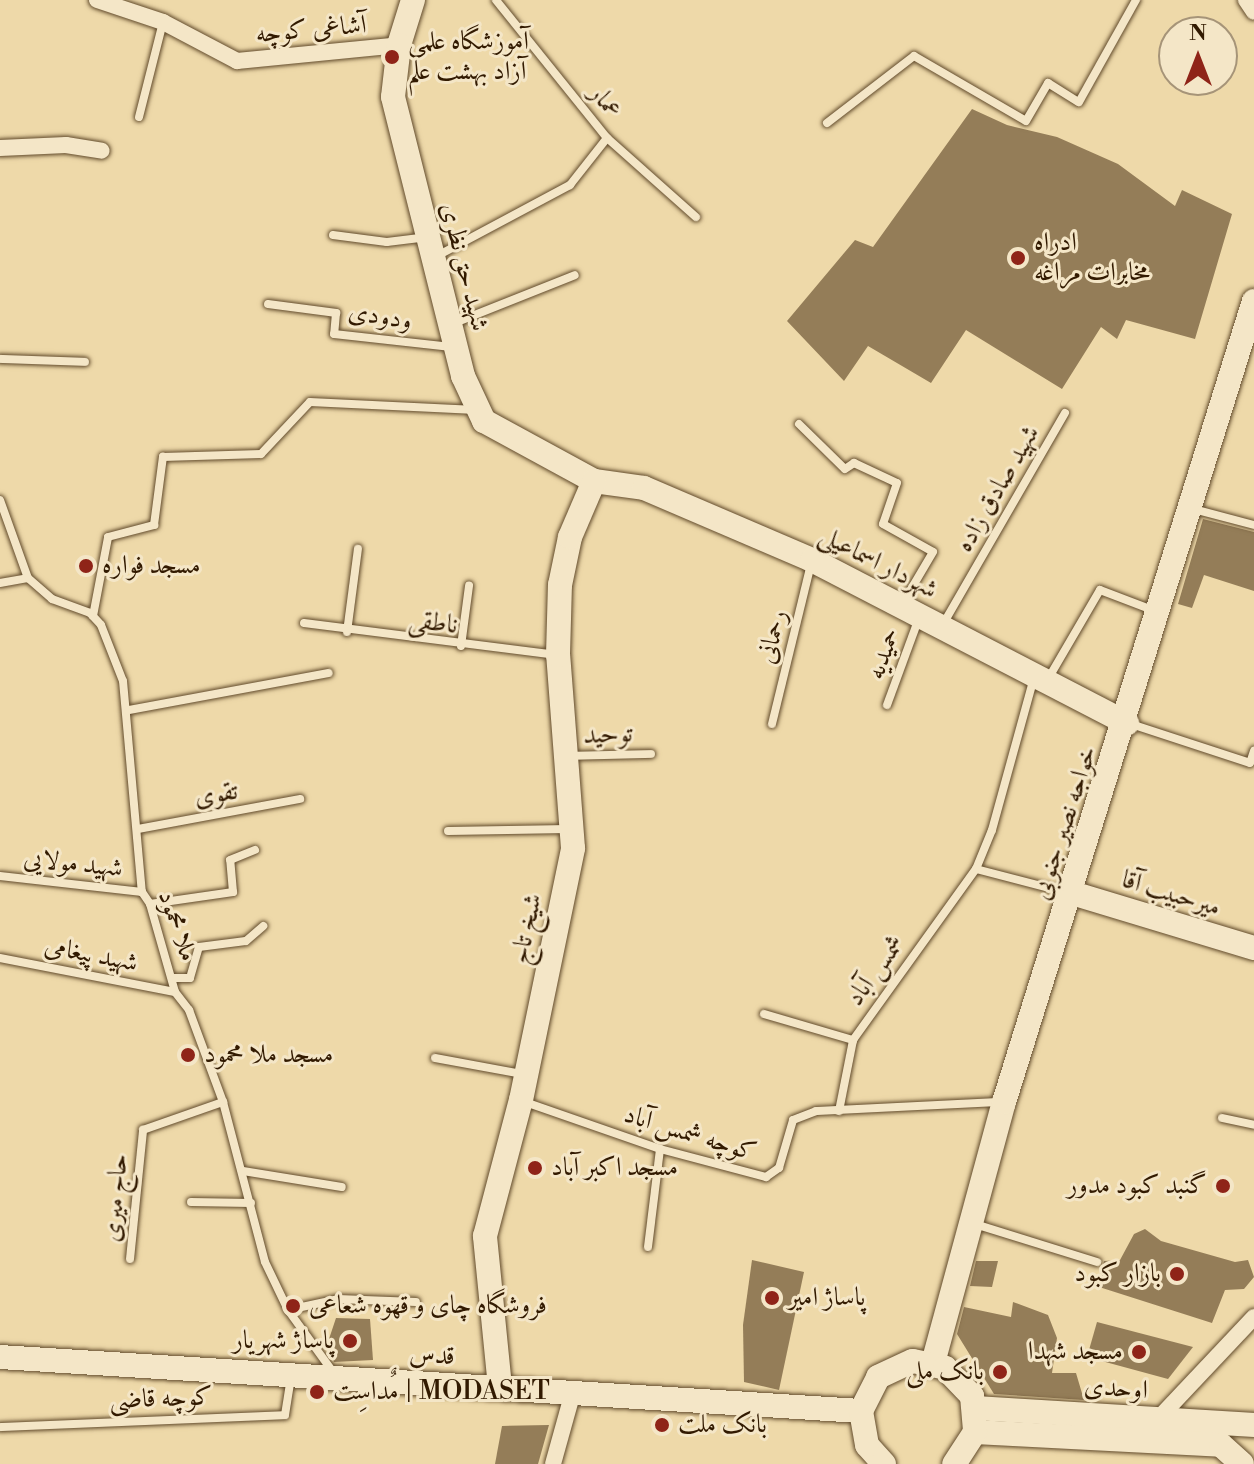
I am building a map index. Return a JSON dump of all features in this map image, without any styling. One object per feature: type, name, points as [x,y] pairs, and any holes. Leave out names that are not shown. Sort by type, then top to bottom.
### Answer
[{"type":"street","name":"آشاغی کوچه","points":[[97,0],[163,22],[237,61],[399,45]]},
{"type":"street","name":"شهید حق نظری","points":[[413,0],[399,45],[393,97],[454,336],[477,410],[504,436],[594,481]]},
{"type":"street","points":[[1246,0],[1254,12]]},
{"type":"street","points":[[0,148],[66,145],[102,151]]},
{"type":"street","name":"خواجه نصیر جنوبی","points":[[933,1363],[974,1224],[1004,1102],[1248,342],[1254,301]]},
{"type":"street","name":"شهردار اسماعیلی","points":[[594,481],[644,488],[812,560],[1127,723]]},
{"type":"street","name":"شیخ تاج","points":[[500,1387],[485,1236],[521,1100],[573,829],[558,655],[562,573],[570,537],[594,481]]},
{"type":"street","name":"میرحبیب آقا","points":[[1072,893],[1254,948]]},
{"type":"street","points":[[1158,1419],[1254,1317]]},
{"type":"street","name":"قدس","points":[[0,1357],[861,1411]]},
{"type":"street","points":[[884,1464],[867,1445],[861,1411],[867,1392],[886,1371],[913,1361],[933,1363],[956,1375],[975,1420],[954,1464]]},
{"type":"street","points":[[553,1464],[573,1392]]},
{"type":"street","name":"اوحدی","points":[[975,1420],[1158,1419],[1254,1425]]},
{"type":"street","name":"اوحدی","points":[[975,1420],[1221,1445],[1242,1464]]},
{"type":"lane","name":"عمار","points":[[496,0],[607,138],[696,217]]},
{"type":"lane","points":[[827,123],[914,56],[1026,121],[1048,83],[1079,102],[1136,0]]},
{"type":"lane","points":[[139,117],[163,22]]},
{"type":"lane","points":[[333,235],[431,247],[570,185],[607,138]]},
{"type":"lane","points":[[454,336],[575,275]]},
{"type":"lane","name":"ودودی","points":[[268,304],[336,313],[334,334],[454,336]]},
{"type":"lane","points":[[0,359],[85,362]]},
{"type":"lane","points":[[0,500],[28,578],[52,599],[93,616],[108,537],[154,525],[163,457],[261,454],[310,402],[477,410]]},
{"type":"lane","name":"شهید صادق زاده","points":[[942,627],[1065,413]]},
{"type":"lane","name":"حمیدیه","points":[[799,424],[845,469],[854,463],[897,483],[883,524],[933,552],[910,612],[887,705]]},
{"type":"lane","points":[[1192,509],[1254,525]]},
{"type":"lane","points":[[347,632],[358,549]]},
{"type":"lane","name":"رحمانی","points":[[772,724],[812,560]]},
{"type":"lane","points":[[0,583],[28,578]]},
{"type":"lane","points":[[461,646],[469,586]]},
{"type":"lane","name":"شمس آباد","points":[[839,1111],[853,1040],[976,869],[1041,676],[1100,590],[1159,613]]},
{"type":"lane","name":"ملا محمود","points":[[93,616],[118,667],[129,710],[142,892],[150,904],[165,963],[174,978],[175,992],[189,1010],[223,1102],[265,1262],[288,1310],[338,1379]]},
{"type":"lane","name":"ناطقی","points":[[304,623],[347,632],[558,655]]},
{"type":"lane","points":[[129,710],[329,673]]},
{"type":"lane","points":[[1127,723],[1250,763],[1254,751]]},
{"type":"lane","name":"توحید","points":[[567,756],[651,754]]},
{"type":"lane","name":"تقوی","points":[[138,829],[300,799]]},
{"type":"lane","points":[[448,831],[573,829]]},
{"type":"lane","points":[[150,904],[233,892],[230,860],[255,850]]},
{"type":"lane","points":[[976,869],[1072,893]]},
{"type":"lane","name":"شهید مولایی","points":[[0,876],[142,892]]},
{"type":"lane","points":[[174,978],[190,978],[199,947],[246,941],[263,926]]},
{"type":"lane","name":"شهید پیغامی","points":[[0,958],[175,992]]},
{"type":"lane","points":[[764,1014],[796,1019],[853,1040]]},
{"type":"lane","points":[[435,1058],[526,1075]]},
{"type":"lane","name":"کوچه شمس آباد","points":[[521,1100],[660,1149],[766,1177],[779,1168],[793,1120],[816,1111],[1004,1102]]},
{"type":"lane","name":"حاج میری","points":[[130,1259],[143,1130],[223,1102]]},
{"type":"lane","points":[[1222,1118],[1254,1125]]},
{"type":"lane","points":[[648,1247],[660,1149]]},
{"type":"lane","points":[[243,1171],[342,1187]]},
{"type":"lane","points":[[191,1202],[251,1203]]},
{"type":"lane","points":[[974,1224],[1097,1262]]},
{"type":"lane","points":[[288,1310],[338,1299],[416,1302]]},
{"type":"lane","name":"کوچه قاضی","points":[[0,1427],[285,1415],[291,1376]]},
{"type":"building","name":"ادراه مخابرات مراغه","points":[[972,109],[1007,125],[1057,137],[1118,164],[1175,206],[1182,190],[1232,214],[1195,339],[1126,320],[1117,339],[1101,327],[1062,389],[966,330],[931,383],[868,346],[844,381],[787,321],[855,240],[873,247]]},
{"type":"building","points":[[1203,519],[1254,532],[1254,591],[1204,575],[1192,608],[1178,604]]},
{"type":"building","name":"بازار کبود","points":[[1145,1229],[1161,1241],[1235,1262],[1248,1260],[1254,1277],[1244,1289],[1225,1290],[1212,1323],[1096,1286],[1104,1261],[1120,1260],[1134,1234]]},
{"type":"building","name":"پاساژ امیر","points":[[752,1260],[804,1272],[779,1390],[744,1382],[743,1325]]},
{"type":"building","points":[[976,1261],[998,1261],[992,1287],[970,1286]]},
{"type":"building","points":[[1013,1302],[1048,1315],[1057,1338],[1052,1373],[1076,1373],[1084,1400],[994,1394],[957,1334],[964,1307],[1011,1317]]},
{"type":"building","name":"پاساژ شهریار","points":[[336,1318],[370,1319],[373,1360],[334,1362],[327,1345]]},
{"type":"building","name":"مسجد شهدا","points":[[1097,1322],[1193,1347],[1168,1379],[1087,1357]]},
{"type":"building","points":[[549,1425],[538,1464],[495,1464],[502,1426]]},
{"type":"place","name":"آموزشگاه علمی آزاد بهشت علم","points":[[392,57]]},
{"type":"place","name":"ادراه مخابرات مراغه","points":[[1018,258]]},
{"type":"place","name":"مسجد فواره","points":[[86,566]]},
{"type":"place","name":"مسجد ملا محمود","points":[[188,1055]]},
{"type":"place","name":"مسجد اکبر آباد","points":[[535,1168]]},
{"type":"place","name":"گنبد کبود مدور","points":[[1223,1186]]},
{"type":"place","name":"بازار کبود","points":[[1177,1274]]},
{"type":"place","name":"پاساژ امیر","points":[[772,1298]]},
{"type":"place","name":"فروشگاه چای و قهوه شعاعی","points":[[293,1306]]},
{"type":"place","name":"پاساژ شهریار","points":[[350,1341]]},
{"type":"place","name":"مسجد شهدا","points":[[1139,1352]]},
{"type":"place","name":"بانک ملی","points":[[1000,1372]]},
{"type":"place","name":"مٌداسِت | MODASET","points":[[317,1392]]},
{"type":"place","name":"بانک ملت","points":[[662,1425]]}]
